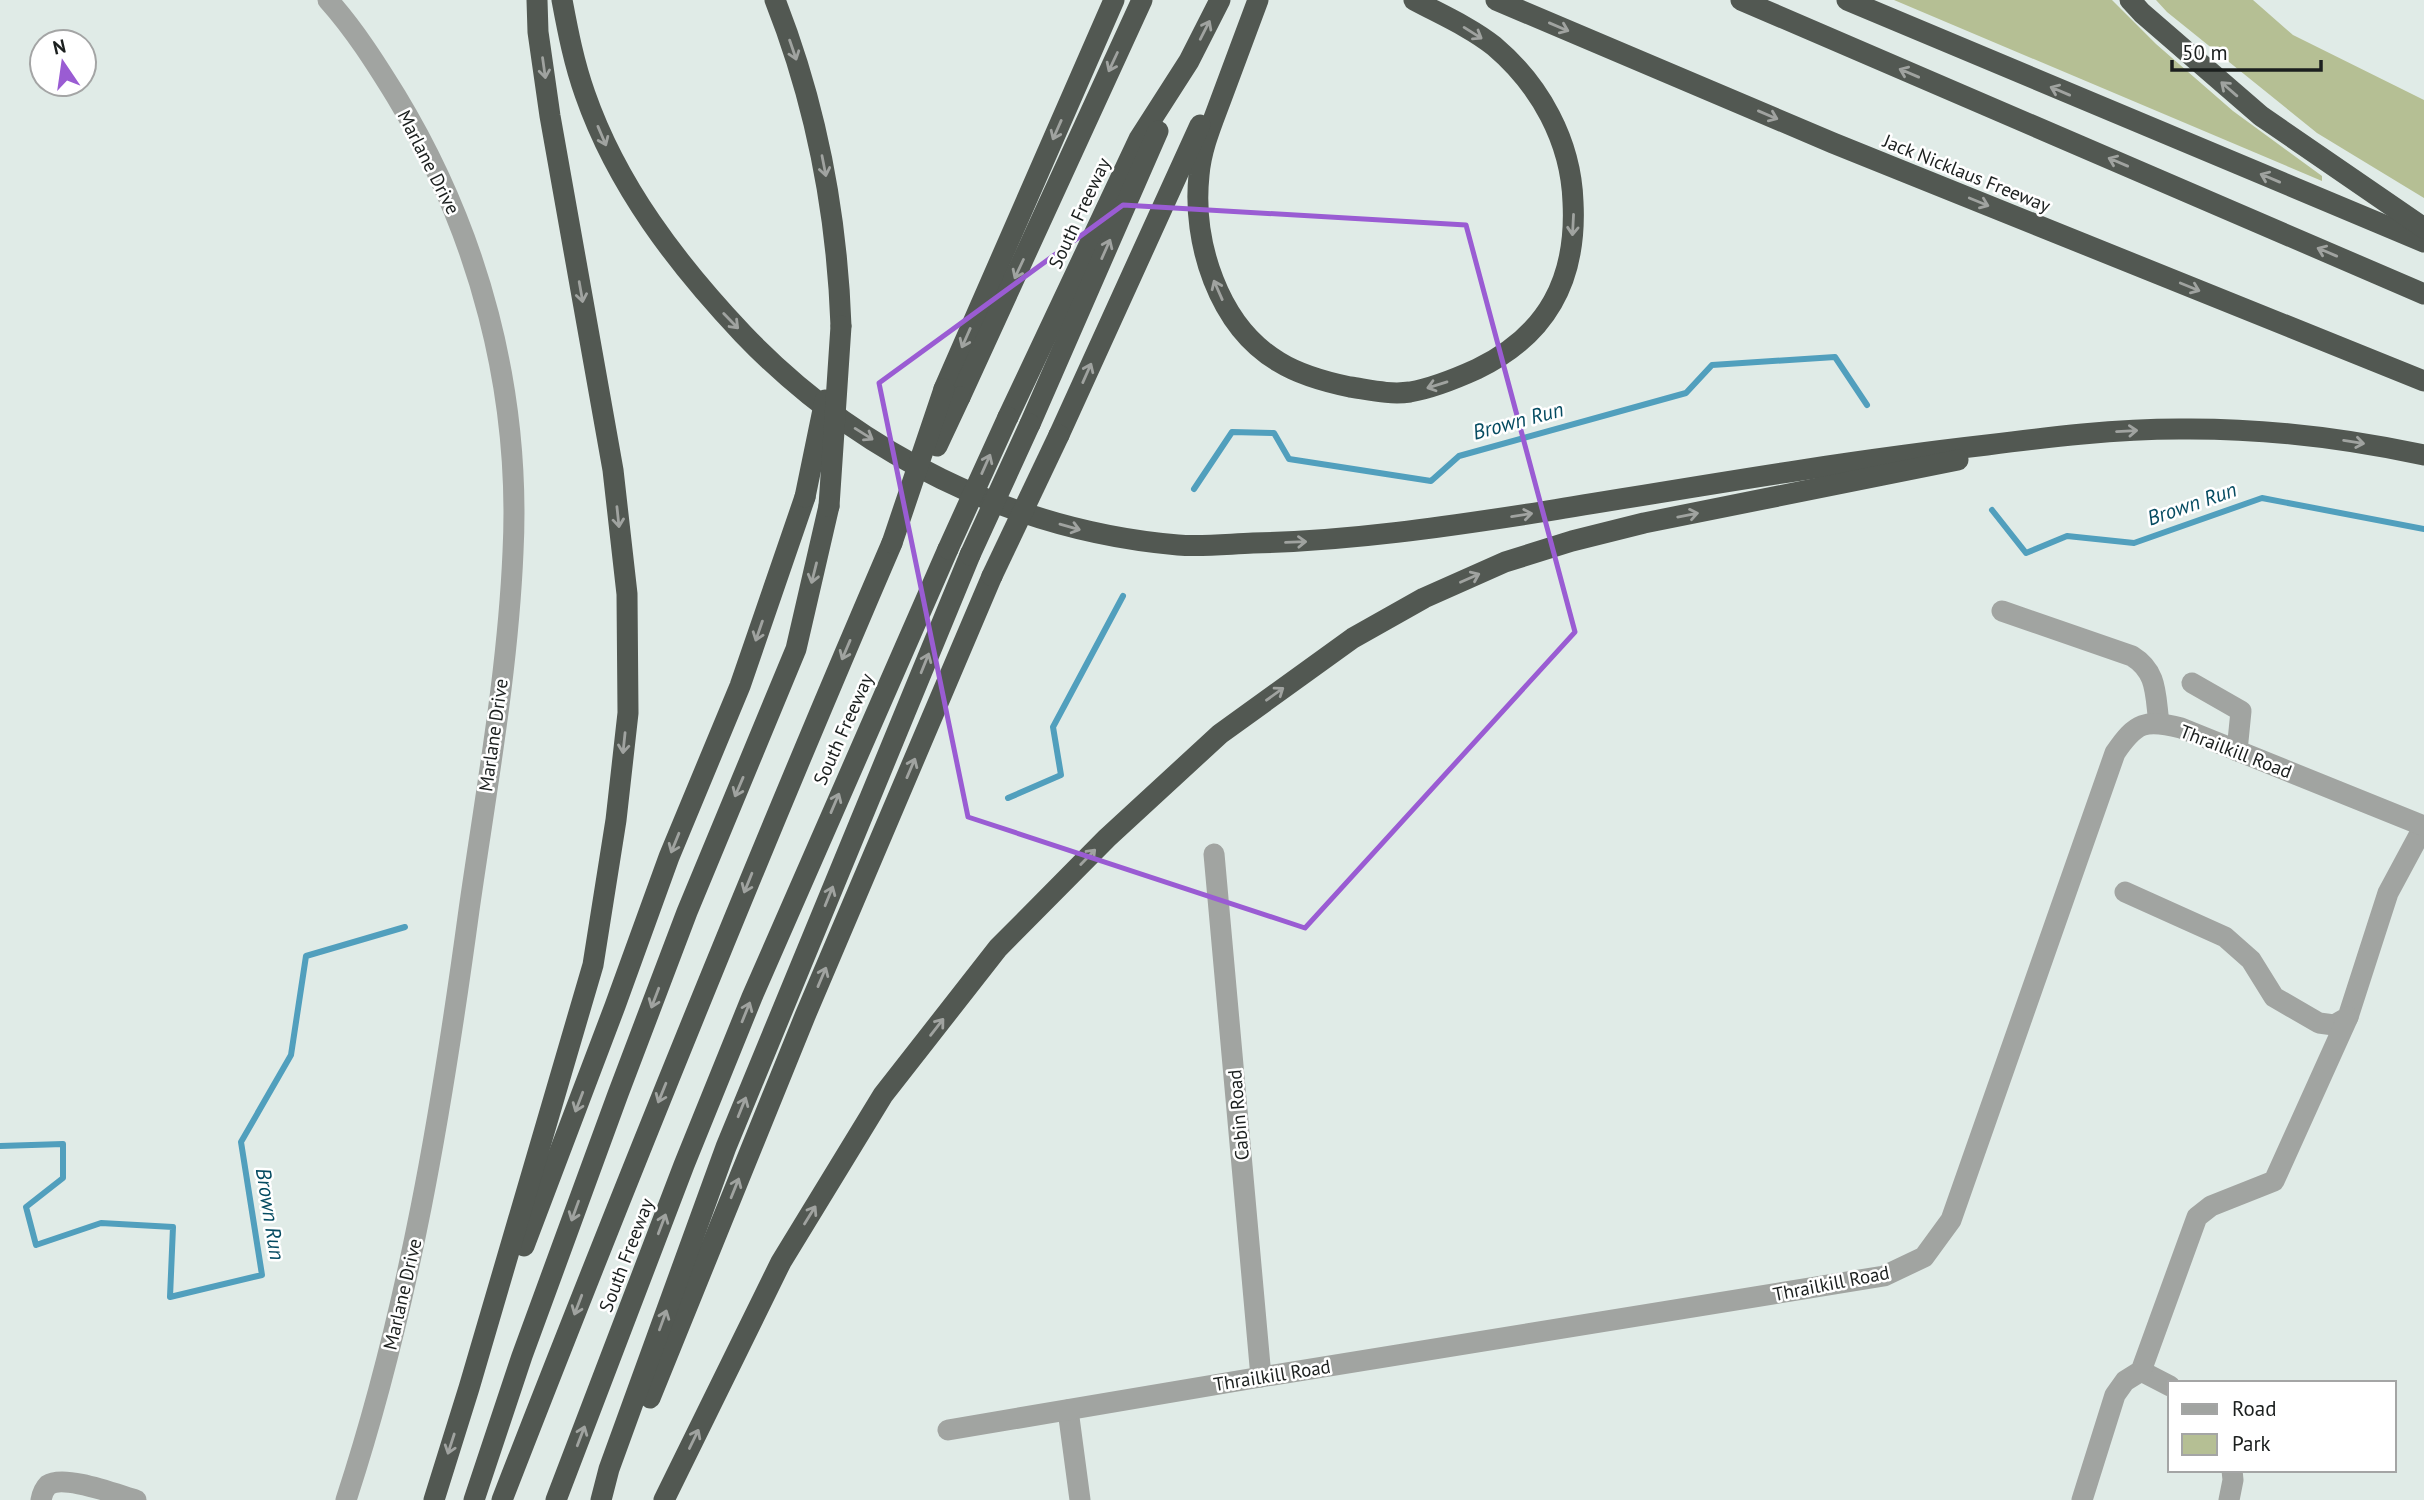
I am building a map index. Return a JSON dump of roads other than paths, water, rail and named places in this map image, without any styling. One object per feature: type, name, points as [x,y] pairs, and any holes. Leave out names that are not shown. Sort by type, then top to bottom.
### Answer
[{"type":"highway","points":[[434,1500],[593,965],[616,820],[628,713],[627,594],[613,470],[550,116],[538,32],[537,0]]},
{"type":"highway","points":[[562,0],[571,47],[585,94],[625,184],[703,292],[771,363],[838,418],[921,469],[990,502],[1078,530],[1181,545],[1306,542],[1448,526],[1911,454],[2059,436],[2179,429],[2245,430],[2315,436],[2424,455]]},
{"type":"highway","points":[[474,1500],[522,1356],[687,912],[796,649],[830,506],[841,326],[836,244],[824,163],[803,80],[775,0]]},
{"type":"highway","points":[[952,393],[1114,0]]},
{"type":"highway","name":"South Freeway","points":[[502,1500],[616,1208],[952,393],[1142,0]]},
{"type":"highway","name":"South Freeway","points":[[556,1500],[684,1165],[752,997],[948,549],[1007,417],[1139,139],[1189,61],[1220,0]]},
{"type":"highway","points":[[1257,0],[1205,145],[1199,173],[1198,226],[1212,276],[1222,300],[1238,323],[1258,345],[1278,361],[1327,383],[1379,392],[1408,392],[1436,386],[1488,363],[1528,336],[1554,302],[1562,285],[1569,264],[1574,219],[1571,172],[1565,151],[1557,128],[1532,86],[1494,47],[1414,0]]},
{"type":"highway","points":[[607,1500],[805,1016],[992,576],[1257,0]]},
{"type":"highway","name":"Jack Nicklaus Freeway","points":[[1496,0],[1846,148],[2424,381]]},
{"type":"highway","points":[[1741,0],[2424,294]]},
{"type":"highway","points":[[1847,0],[2424,242]]},
{"type":"highway","points":[[2130,0],[2261,116],[2424,228]]},
{"type":"highway","points":[[601,1500],[609,1469],[726,1147],[970,555],[1189,61]]},
{"type":"highway","points":[[469,1388],[669,857],[740,686],[805,497],[841,326]]},
{"type":"highway","points":[[664,1500],[781,1262],[883,1095],[998,948],[1107,838],[1220,734],[1353,638],[1424,598],[1505,562],[1572,541],[1644,523],[1913,470],[2059,436]]},
{"type":"street","name":"Marlane Drive","points":[[328,0],[373,58],[424,144],[471,253],[489,316],[504,385],[513,468],[514,517],[513,564],[501,678],[454,1022],[427,1185],[391,1347],[346,1500]]},
{"type":"street","points":[[2003,611],[2132,656],[2146,664],[2152,678],[2159,723]]},
{"type":"street","points":[[2192,683],[2241,711],[2238,751]]},
{"type":"street","name":"Thrailkill Road","points":[[948,1430],[1884,1276],[1924,1257],[1951,1220],[2115,753],[2127,736],[2144,724],[2159,723],[2180,728],[2424,826]]},
{"type":"street","points":[[2082,1500],[2115,1395],[2125,1381],[2141,1371],[2197,1217],[2211,1206],[2274,1181],[2348,1017],[2388,893],[2424,826]]},
{"type":"street","name":"Cabin Road","points":[[1214,854],[1261,1377]]},
{"type":"street","points":[[2125,892],[2225,937],[2251,960],[2274,997],[2319,1023],[2334,1025],[2348,1017]]},
{"type":"street","points":[[2141,1371],[2168,1385]]},
{"type":"street","points":[[1068,1410],[1080,1500]]},
{"type":"street","points":[[2230,1500],[2232,1472]]},
{"type":"street","points":[[41,1500],[49,1484],[62,1481],[136,1500]]},
{"type":"waterway","name":"Brown Run","points":[[1194,489],[1232,432],[1274,433],[1289,459],[1431,481],[1459,456],[1686,393],[1712,365],[1835,357],[1867,405]]},
{"type":"waterway","name":"Brown Run","points":[[1992,510],[2026,553],[2067,536],[2134,543],[2262,498],[2424,529]]},
{"type":"waterway","name":"Brown Run","points":[[1008,798],[1061,775],[1053,727],[1123,596]]},
{"type":"waterway","name":"Brown Run","points":[[0,1146],[63,1144],[63,1178],[26,1207],[36,1245],[101,1223],[173,1227],[170,1297],[262,1275],[241,1142],[291,1055],[306,956],[405,927]]}]
